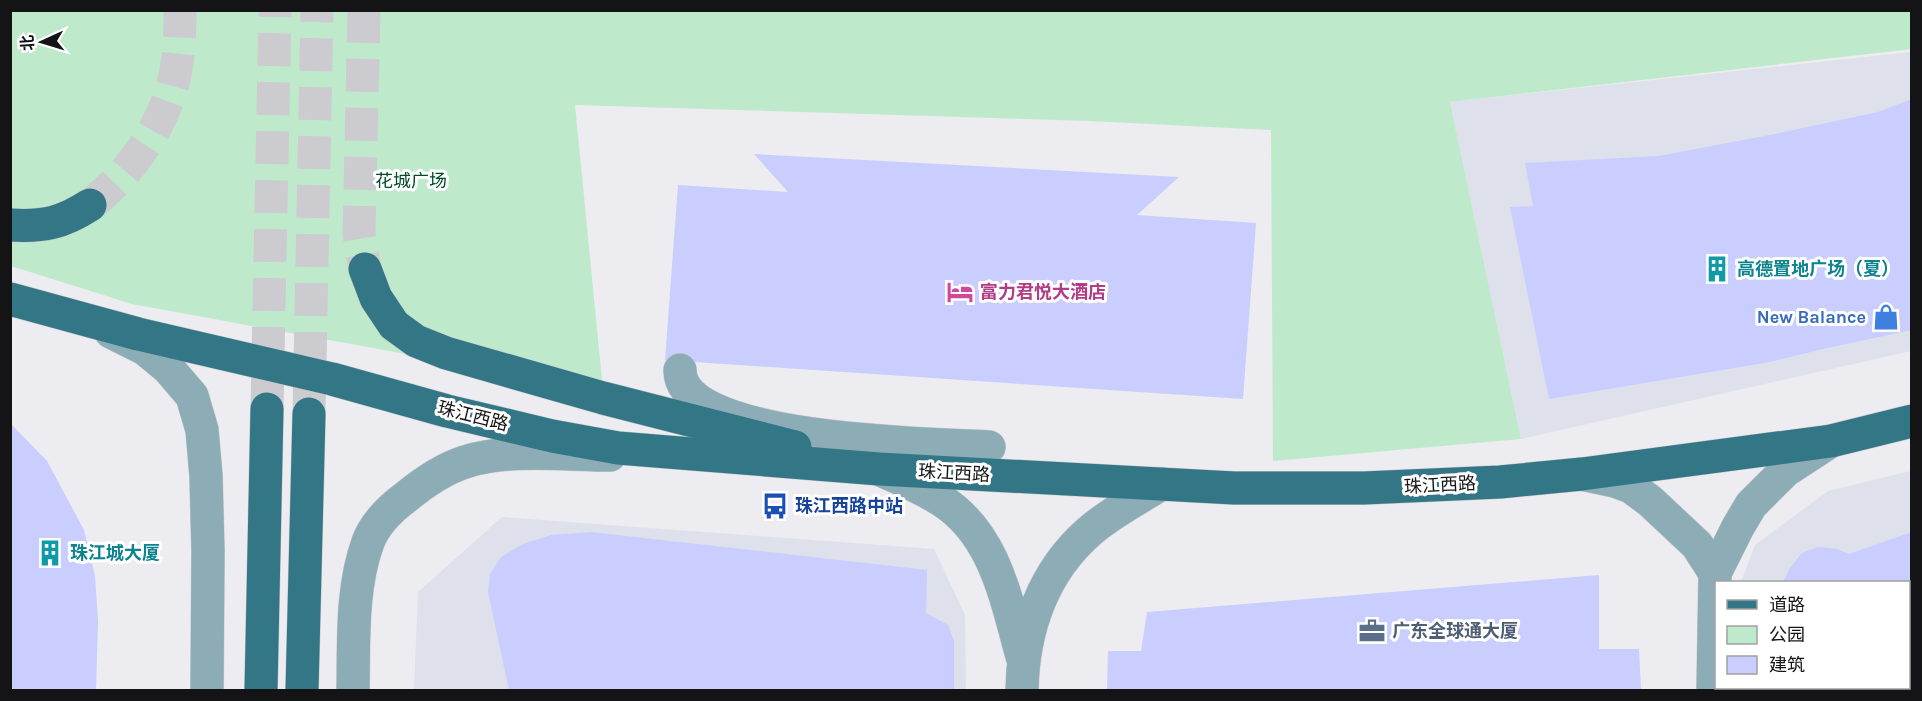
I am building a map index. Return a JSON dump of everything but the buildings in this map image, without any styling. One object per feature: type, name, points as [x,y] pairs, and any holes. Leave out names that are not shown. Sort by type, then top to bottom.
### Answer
[{"type":"main road","points":[[10,225],[52,224],[72,217],[90,205]]},
{"type":"main road","points":[[365,269],[376,298],[394,325],[416,341],[446,353],[603,398],[879,469]]},
{"type":"main road","name":"珠江西路","points":[[10,300],[138,334],[332,379],[447,411],[618,448],[879,469],[1234,488],[1364,488],[1500,482],[1582,474],[1831,441],[1911,421]]},
{"type":"main road","points":[[261,690],[267,409]]},
{"type":"main road","points":[[302,690],[309,414]]},
{"type":"street","points":[[88,321],[145,349],[168,368],[192,396],[202,430],[206,476],[207,690]]},
{"type":"street","points":[[680,370],[680,377],[692,396],[724,415],[761,425],[858,440],[989,447]]},
{"type":"street","points":[[1713,690],[1715,573],[1751,505],[1785,471],[1831,441]]},
{"type":"street","points":[[353,690],[354,609],[360,570],[369,540],[390,509],[441,473],[464,462],[490,456],[723,456]]},
{"type":"street","points":[[879,469],[942,500],[972,525],[991,556],[1005,597],[1023,676]]},
{"type":"street","points":[[1582,474],[1615,481],[1631,488],[1650,501],[1697,545],[1715,573]]},
{"type":"street","points":[[1023,676],[1034,612],[1048,581],[1091,530],[1161,484]]},
{"type":"shaded area","name":"高德置地广场（夏）","points":[[1911,52],[1911,351],[1521,439],[1450,102]]},
{"type":"shaded area","points":[[1911,471],[1911,690],[1727,690],[1910,689],[1910,581],[1741,581],[1755,545],[1828,491]]},
{"type":"shaded area","points":[[502,517],[934,549],[965,615],[966,690],[414,690],[418,592]]},
{"type":"green space","name":"花城广场","points":[[1911,10],[1912,49],[1450,102],[1521,439],[1273,461],[1271,130],[1090,121],[575,105],[603,390],[132,304],[11,266],[10,11]]},
{"type":"tunnel","points":[[90,205],[130,166],[160,119],[175,75],[179,47],[180,10]]},
{"type":"tunnel","points":[[267,409],[275,10]]},
{"type":"tunnel","points":[[309,414],[317,10]]},
{"type":"tunnel","points":[[364,10],[359,234],[365,269]]},
{"type":"place","name":"高德置地广场（夏）","points":[[1717,269]]},
{"type":"place","name":"富力君悦大酒店","points":[[960,292]]},
{"type":"place","name":"New Balance","points":[[1886,317]]},
{"type":"place","name":"珠江西路中站","points":[[775,506]]},
{"type":"place","name":"珠江城大厦","points":[[50,553]]},
{"type":"place","name":"广东全球通大厦","points":[[1372,631]]}]
